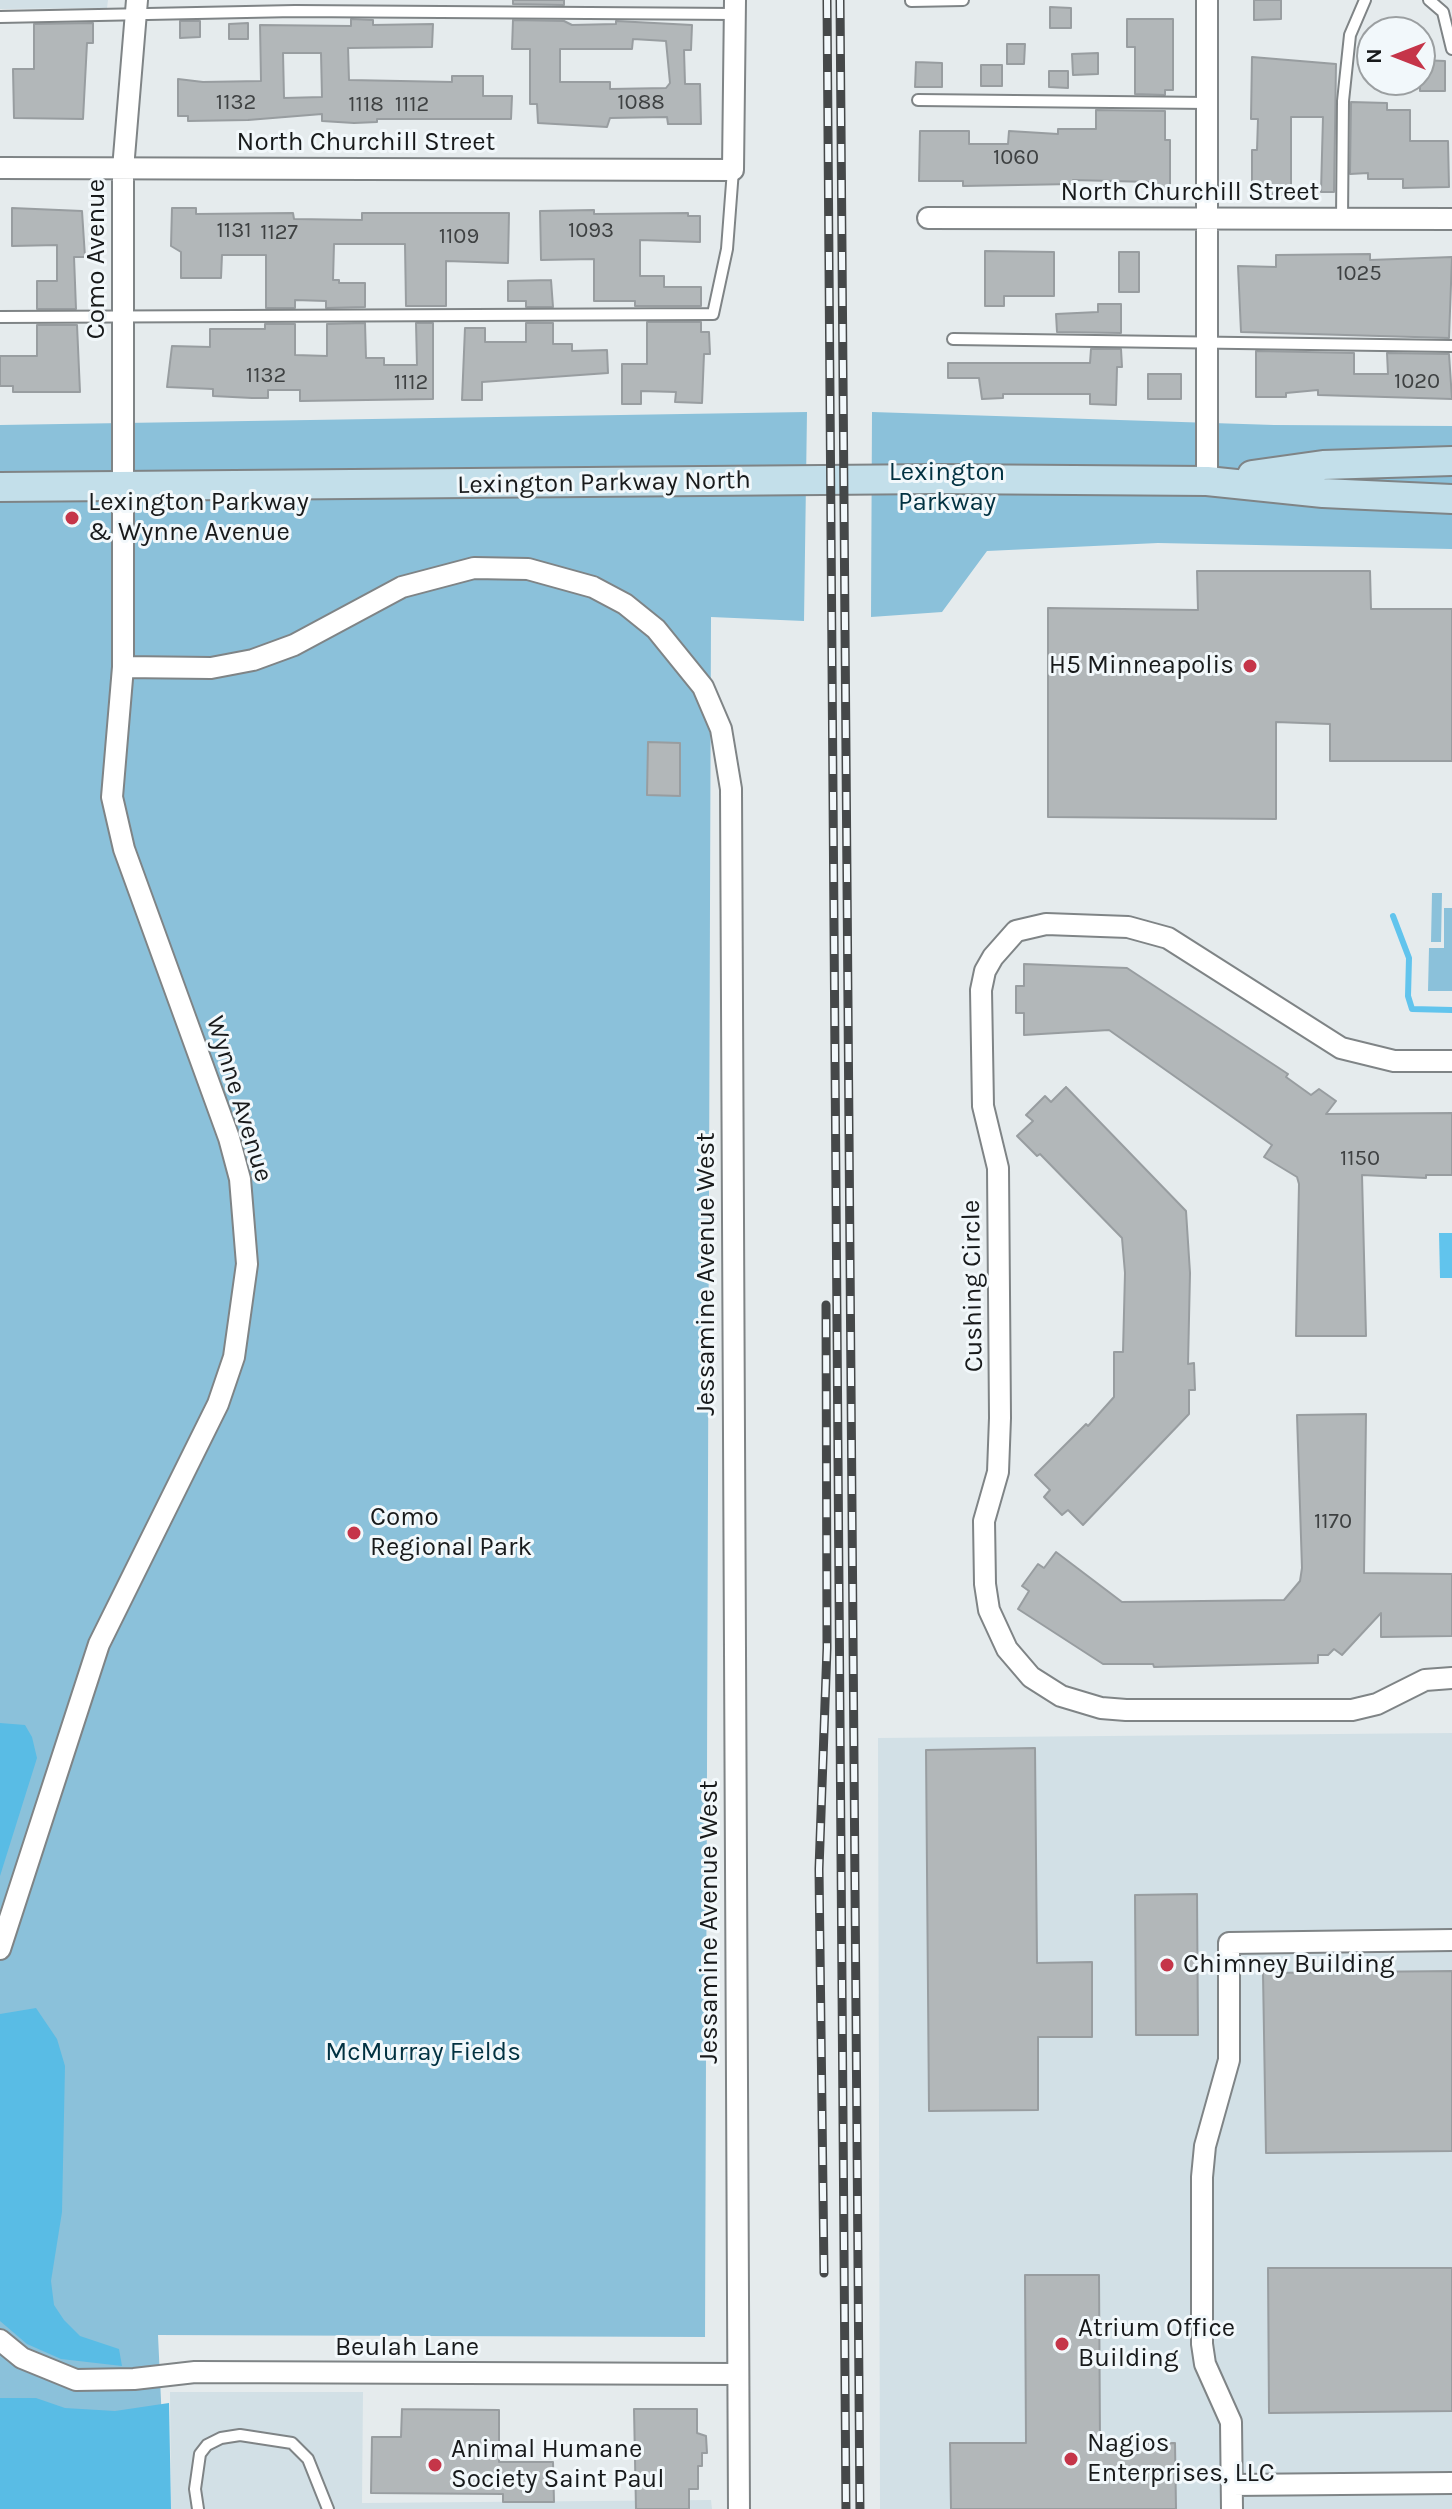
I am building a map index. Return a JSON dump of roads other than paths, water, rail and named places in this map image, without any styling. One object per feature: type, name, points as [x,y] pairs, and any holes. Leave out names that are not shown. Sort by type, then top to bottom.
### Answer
[{"type":"main road","name":"Lexington Parkway North","points":[[1207,481],[1323,465],[1452,461]]},
{"type":"main road","name":"Lexington Parkway North","points":[[0,487],[939,479],[1207,481],[1323,493],[1452,499]]},
{"type":"street","points":[[1207,0],[1207,481]]},
{"type":"street","name":"Como Avenue","points":[[124,518],[121,317],[123,169],[136,7]]},
{"type":"street","points":[[733,170],[735,7]]},
{"type":"street","name":"North Churchill Street","points":[[0,168],[733,170]]},
{"type":"street","name":"North Churchill Street","points":[[928,218],[1452,219]]},
{"type":"street","name":"Wynne Avenue","points":[[0,1949],[99,1644],[218,1404],[234,1357],[247,1264],[240,1179],[198,1046],[155,939],[124,849],[112,797],[123,667],[124,518]]},
{"type":"street","name":"Jessamine Avenue West","points":[[123,667],[211,668],[253,660],[294,645],[402,587],[474,568],[528,569],[593,587],[625,604],[656,629],[703,687],[721,729],[727,755],[731,805],[739,2509]]},
{"type":"street","name":"Cushing Circle","points":[[1452,1061],[1394,1061],[1341,1048],[1168,938],[1128,927],[1046,924],[1016,931],[993,957],[985,971],[981,990],[983,1106],[998,1168],[1000,1418],[998,1472],[984,1521],[985,1584],[989,1610],[1007,1649],[1031,1677],[1061,1696],[1090,1706],[1126,1710],[1352,1710],[1377,1704],[1414,1684],[1452,1678]]},
{"type":"street","points":[[1232,2509],[1231,2422],[1205,2364],[1202,2344],[1202,2177],[1205,2146],[1229,2060],[1229,1943],[1452,1940]]},
{"type":"street","name":"Beulah Lane","points":[[0,2340],[22,2358],[76,2380],[134,2379],[195,2372],[738,2374]]},
{"type":"street","points":[[1232,2485],[1452,2483]]},
{"type":"lane","points":[[911,1],[963,0]]},
{"type":"lane","points":[[1342,219],[1343,101],[1350,35],[1365,0]]},
{"type":"lane","points":[[1429,0],[1443,12],[1452,49]]},
{"type":"lane","points":[[0,17],[136,7],[735,7]]},
{"type":"lane","points":[[918,100],[1209,103]]},
{"type":"lane","points":[[0,317],[713,314],[727,249],[733,170]]},
{"type":"lane","points":[[953,339],[1452,346]]},
{"type":"lane","points":[[198,2509],[196,2465],[207,2445],[221,2438],[259,2435],[292,2443],[308,2459],[328,2509]]},
{"type":"waterway","points":[[1393,916],[1409,958],[1408,996],[1412,1009],[1452,1010]]},
{"type":"railway","points":[[827,0],[846,2509]]},
{"type":"railway","points":[[840,0],[860,2509]]},
{"type":"railway","points":[[824,2273],[819,1869],[827,1648],[826,1305]]},
{"type":"place","name":"Lexington Parkway & Wynne Avenue","points":[[72,518]]},
{"type":"place","name":"H5 Minneapolis","points":[[1250,666]]},
{"type":"place","name":"Como Regional Park","points":[[354,1533]]},
{"type":"place","name":"Chimney Building","points":[[1167,1965]]},
{"type":"place","name":"Atrium Office Building","points":[[1062,2344]]},
{"type":"place","name":"Nagios Enterprises, LLC","points":[[1071,2459]]},
{"type":"place","name":"Animal Humane Society Saint Paul","points":[[435,2465]]},
{"type":"park label","name":"Lexington Parkway","points":[[947,488]]},
{"type":"park label","name":"McMurray Fields","points":[[423,2053]]}]
